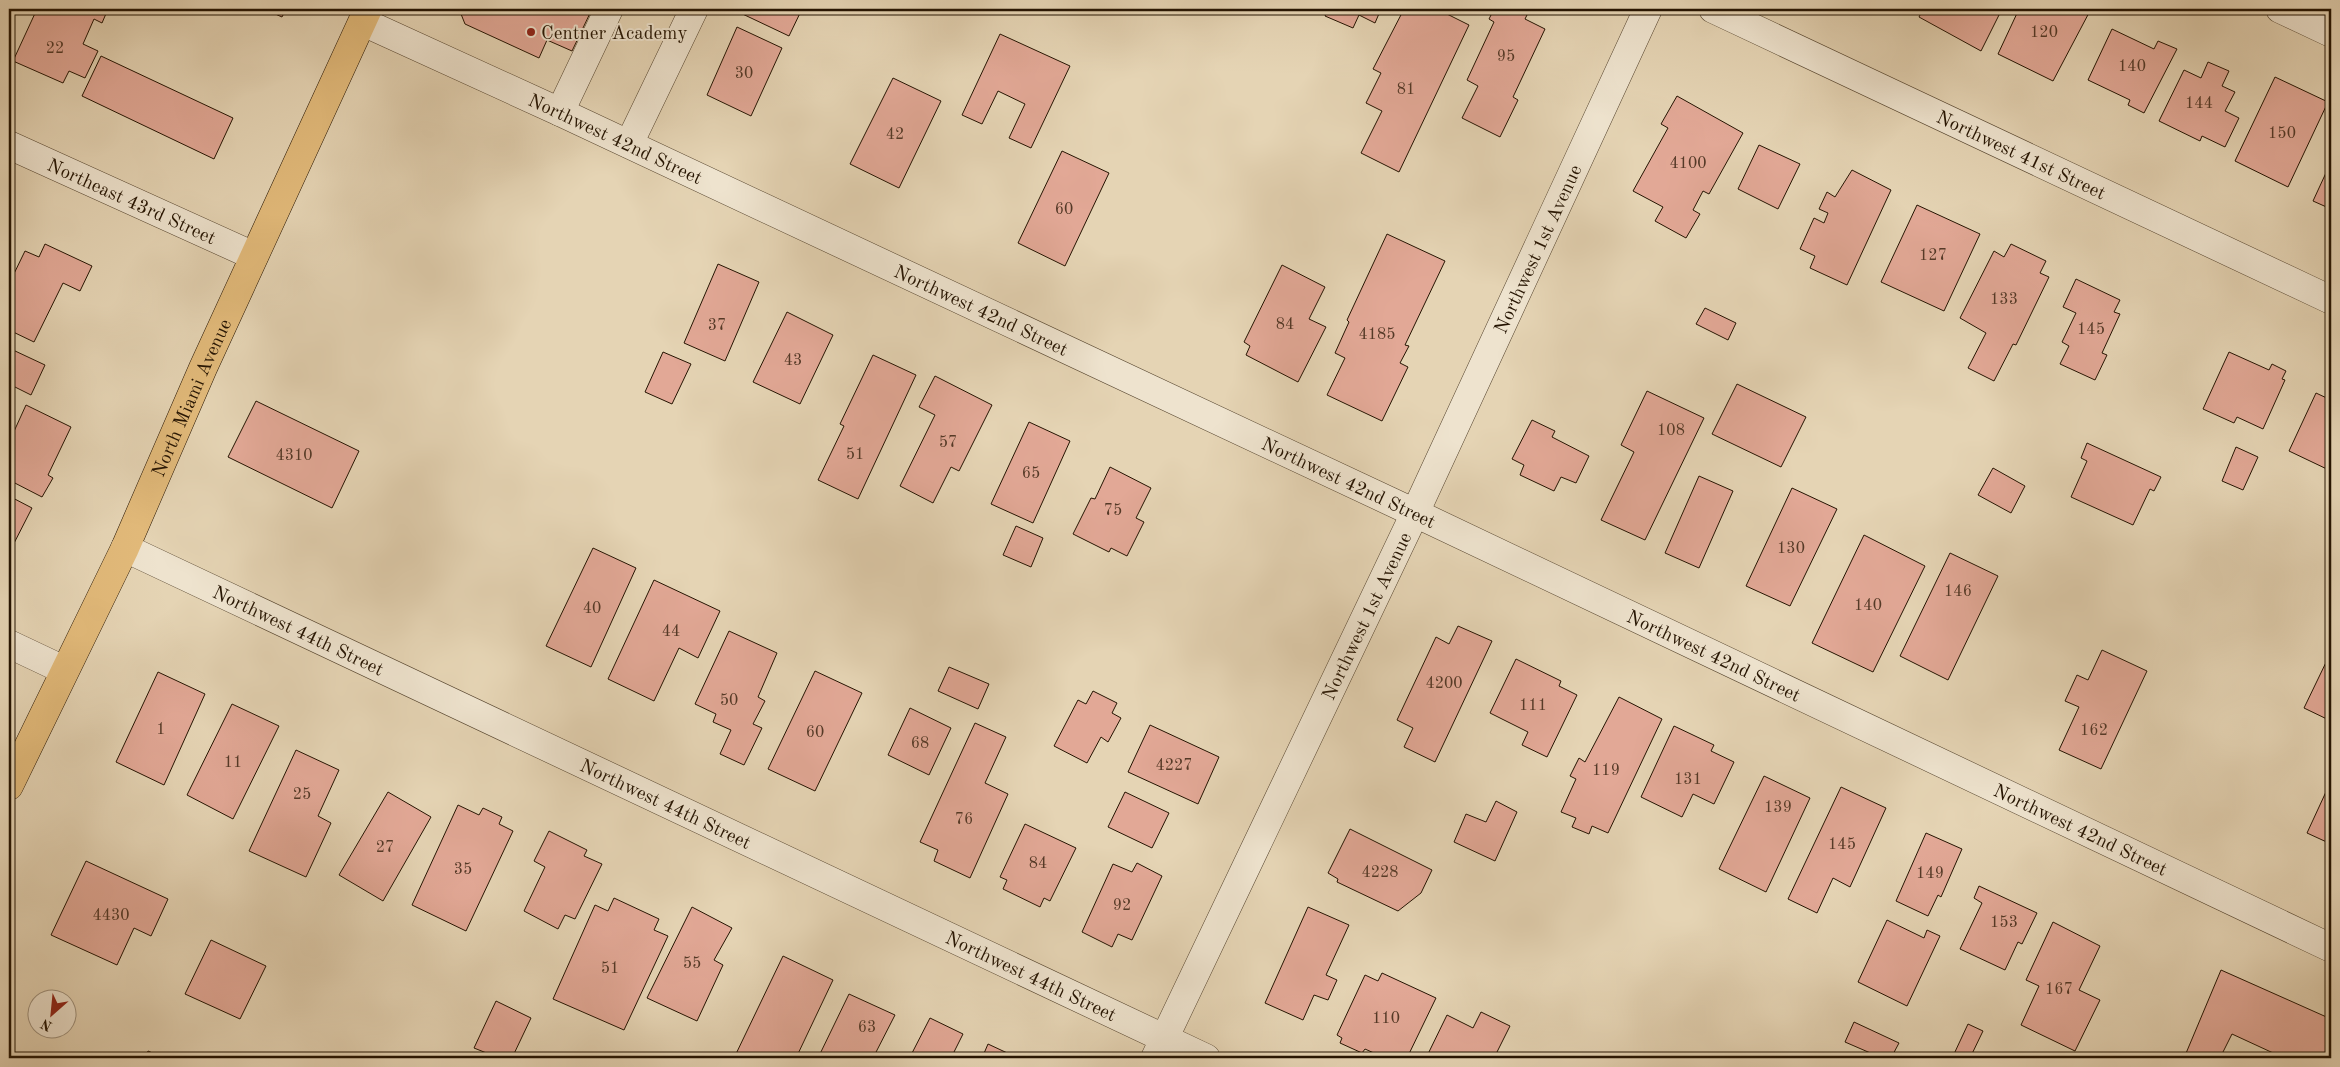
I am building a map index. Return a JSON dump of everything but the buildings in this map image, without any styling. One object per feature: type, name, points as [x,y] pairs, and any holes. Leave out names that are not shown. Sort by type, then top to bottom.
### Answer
[{"type":"main road","name":"North Miami Avenue","points":[[9,786],[125,548],[254,256],[366,16]]},
{"type":"street","points":[[560,112],[609,9]]},
{"type":"street","points":[[629,144],[694,9]]},
{"type":"street","name":"Northwest 1st Avenue","points":[[1160,1048],[1415,513],[1648,9]]},
{"type":"street","name":"Northwest 41st Street","points":[[1713,9],[2331,300]]},
{"type":"street","points":[[2280,9],[2331,33]]},
{"type":"street","name":"Northwest 42nd Street","points":[[366,16],[560,112],[1415,513],[2331,948]]},
{"type":"street","name":"Northeast 43rd Street","points":[[9,144],[254,256]]},
{"type":"street","name":"Northwest 44th Street","points":[[125,548],[1160,1048],[1206,1058]]},
{"type":"street","points":[[9,644],[64,670]]},
{"type":"place","name":"Centner Academy","points":[[531,32]]}]
